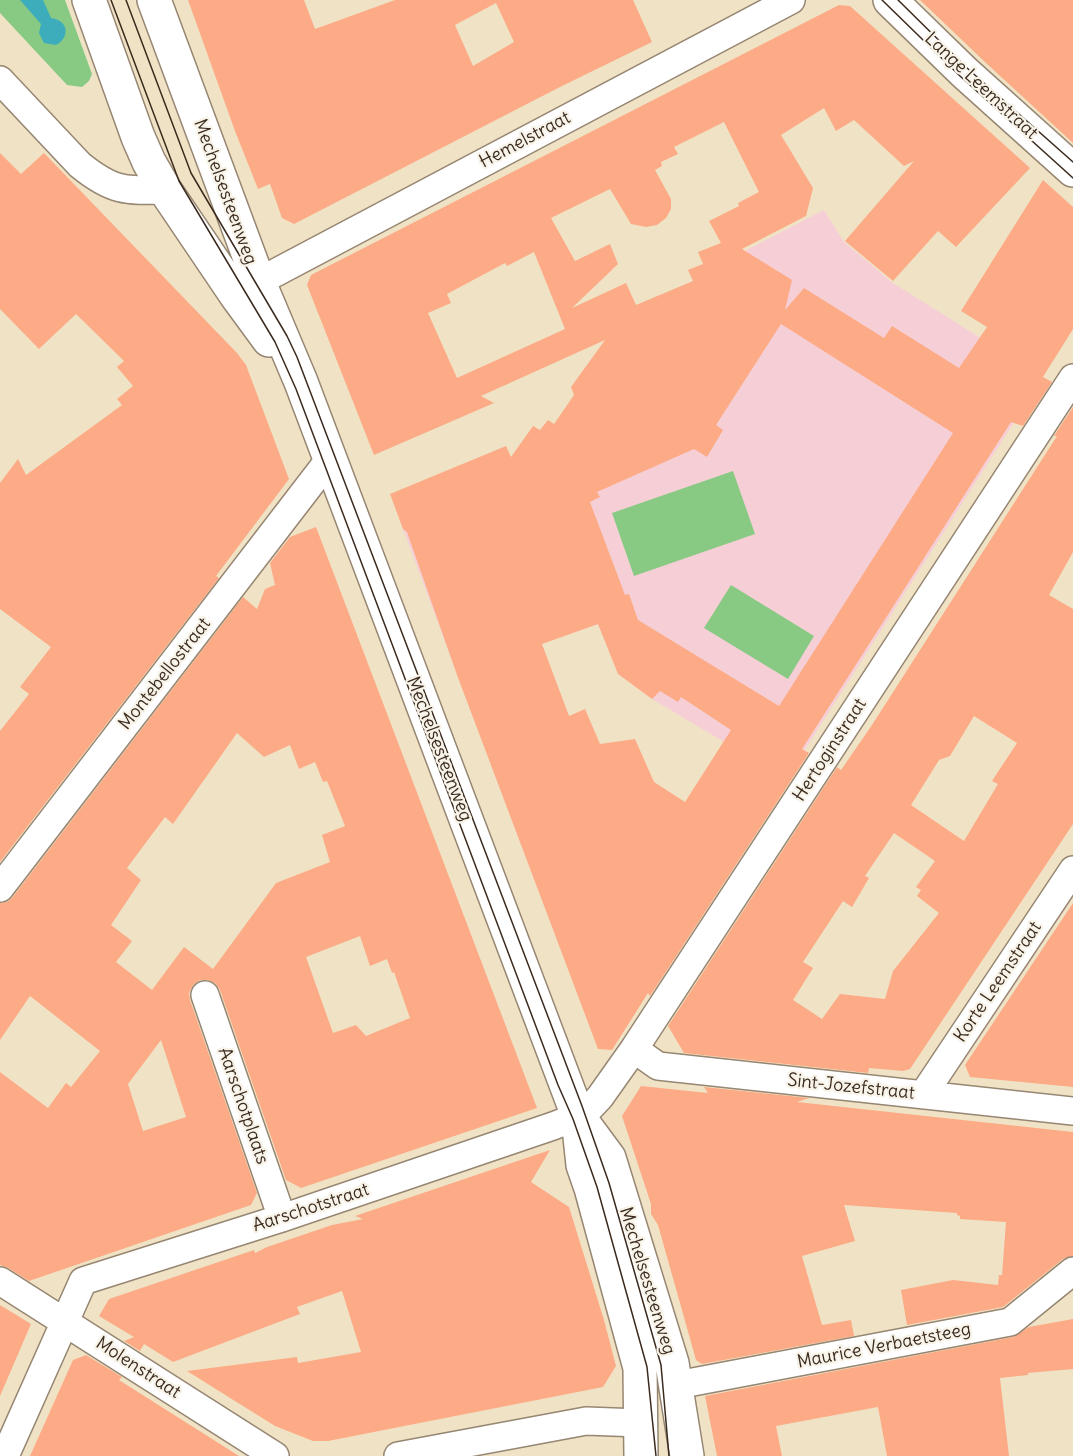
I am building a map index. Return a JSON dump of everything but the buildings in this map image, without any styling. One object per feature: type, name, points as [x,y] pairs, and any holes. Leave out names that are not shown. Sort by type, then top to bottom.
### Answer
[{"type":"main road","name":"Mechelsesteenweg","points":[[89,0],[138,137],[165,190],[247,287],[301,382],[578,1116],[583,1165],[640,1368],[641,1456]]},
{"type":"main road","name":"Mechelsesteenweg","points":[[154,0],[247,287]]},
{"type":"main road","name":"Lange Leemstraat","points":[[890,0],[964,72],[1073,170]]},
{"type":"main road","name":"Mechelsesteenweg","points":[[578,1116],[609,1158],[672,1363],[687,1456]]},
{"type":"street","name":"Hemelstraat","points":[[247,287],[791,0]]},
{"type":"street","points":[[0,80],[80,165],[94,176],[113,187],[128,191],[165,190]]},
{"type":"street","name":"Hertoginstraat","points":[[578,1116],[584,1114],[600,1097],[634,1049],[1073,378]]},
{"type":"street","name":"Montebellostraat","points":[[0,888],[329,460]]},
{"type":"street","name":"Korte Leemstraat","points":[[923,1095],[1073,870]]},
{"type":"street","name":"Aarschotplaats","points":[[205,995],[282,1218]]},
{"type":"street","name":"Sint-Jozefstraat","points":[[634,1049],[658,1066],[1073,1111]]},
{"type":"street","name":"Aarschotstraat","points":[[4,1456],[83,1281],[282,1218],[578,1116]]},
{"type":"street","name":"Maurice Verbaetsteeg","points":[[677,1385],[1010,1322],[1073,1271]]},
{"type":"street","name":"Molenstraat","points":[[0,1281],[275,1456]]},
{"type":"street","points":[[398,1456],[586,1421],[640,1423]]},
{"type":"shaded area","points":[[824,210],[844,242],[893,283],[1043,377],[786,779],[652,699],[620,675],[598,624],[457,674],[399,518],[588,435],[741,253]]},
{"type":"green space","points":[[0,0],[65,0],[92,74],[89,81],[82,87],[67,85],[0,13]]},
{"type":"green space","points":[[733,471],[755,534],[634,576],[612,513]]},
{"type":"green space","points":[[731,585],[814,636],[788,679],[704,628]]},
{"type":"water","points":[[20,0],[43,0],[51,18],[57,19],[66,29],[61,42],[56,45],[44,43],[39,33],[41,24]]},
{"type":"tram line","points":[[111,0],[179,181],[275,342],[296,389],[558,1085],[573,1119],[597,1187],[647,1367],[656,1456]]},
{"type":"tram line","points":[[126,0],[191,173],[287,336],[297,357],[582,1106],[609,1183],[661,1365],[669,1456]]},
{"type":"tram line","points":[[882,0],[960,76],[1073,178]]},
{"type":"tram line","points":[[898,0],[967,68],[1073,162]]}]
